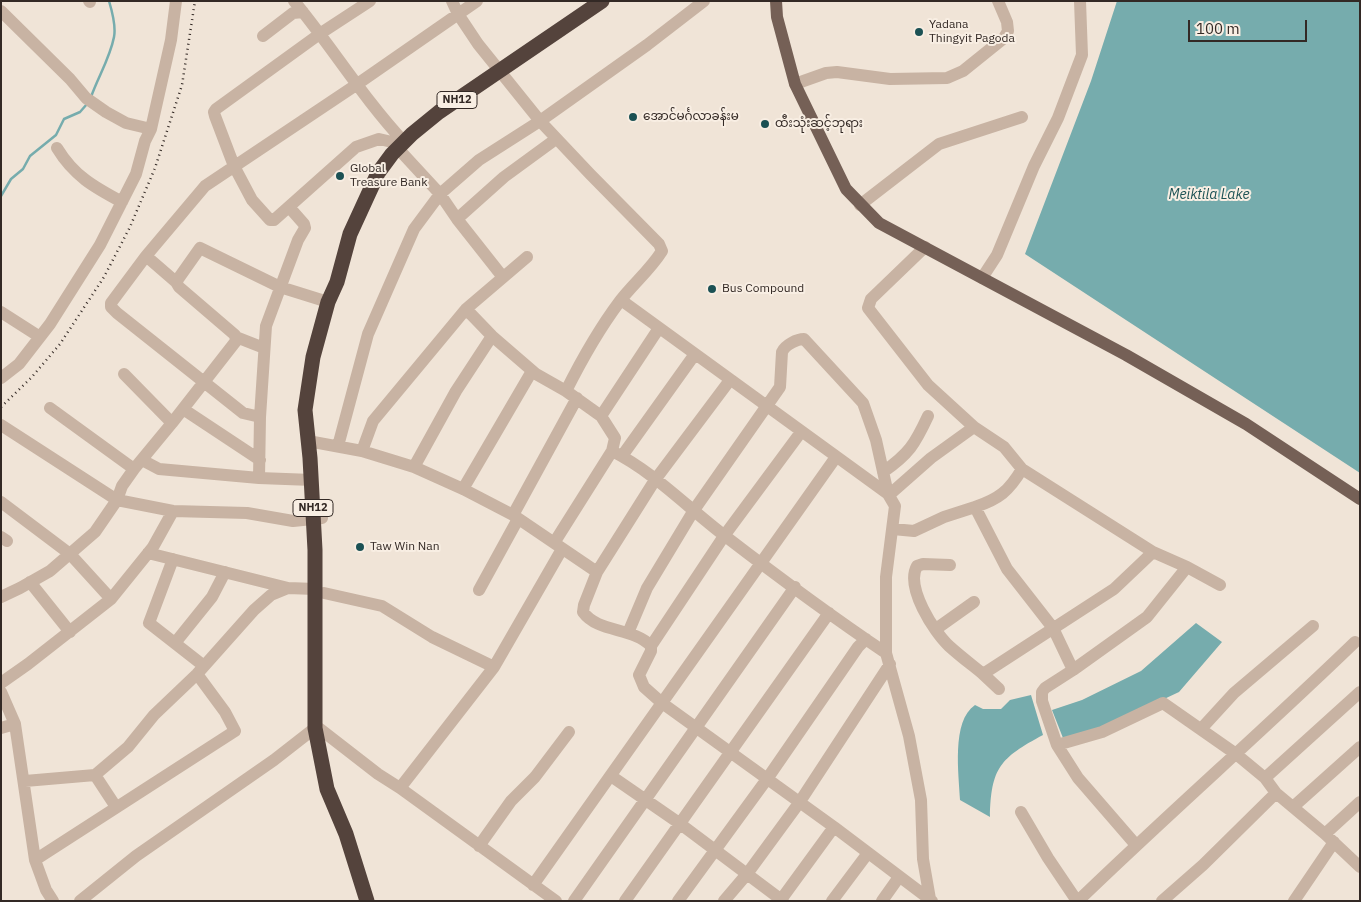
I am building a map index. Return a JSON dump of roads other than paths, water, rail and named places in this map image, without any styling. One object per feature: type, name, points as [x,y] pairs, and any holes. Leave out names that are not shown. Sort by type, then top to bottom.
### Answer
[{"type":"highway","name":"NH12","points":[[367,901],[346,834],[327,788],[318,750],[318,519],[314,441],[305,410],[313,357],[350,234],[378,173],[398,142],[587,1]]},
{"type":"highway","name":"NH12","points":[[498,67],[602,1]]},
{"type":"highway","name":"NH12","points":[[318,519],[312,480],[317,378],[335,306],[337,282]]},
{"type":"main road","points":[[776,1],[778,17],[795,84],[846,189],[879,223],[1126,355],[1246,424],[1360,499]]},
{"type":"street","points":[[1,378],[19,364],[40,337],[100,245],[136,174],[145,141],[151,129],[171,40],[176,1]]},
{"type":"street","points":[[294,1],[321,33],[398,142],[502,276]]},
{"type":"street","points":[[370,1],[321,33],[214,112],[234,166],[252,200],[270,220],[274,220],[356,146],[379,139],[398,142]]},
{"type":"street","points":[[452,1],[458,14],[478,44],[540,121],[659,244],[662,251],[655,262],[620,300],[589,346],[566,390]]},
{"type":"street","points":[[260,417],[243,413],[203,383],[117,313],[111,307],[111,303],[146,256],[205,186],[477,1]]},
{"type":"street","points":[[338,446],[368,334],[414,229],[440,194],[479,160],[540,121],[647,45],[704,1]]},
{"type":"street","points":[[795,84],[837,72],[890,79],[947,78],[963,71],[1004,38],[1008,32],[1007,22],[998,1]]},
{"type":"street","points":[[982,278],[997,255],[1034,166],[1058,118],[1082,55],[1080,1]]},
{"type":"street","points":[[1,12],[86,98],[126,123],[151,129]]},
{"type":"street","points":[[263,36],[293,13],[303,12]]},
{"type":"street","points":[[860,205],[940,144],[1022,117]]},
{"type":"street","points":[[457,219],[504,177],[556,139]]},
{"type":"street","points":[[57,148],[78,175],[94,187],[122,202]]},
{"type":"street","points":[[258,478],[266,326],[298,240],[305,228],[304,224],[288,207]]},
{"type":"street","points":[[925,247],[871,298],[868,308],[928,385],[974,428],[1004,447],[1022,469],[1153,552],[1187,567],[1220,586]]},
{"type":"street","points":[[176,282],[200,248],[280,287],[328,302]]},
{"type":"street","points":[[146,256],[236,337],[264,348]]},
{"type":"street","points":[[362,451],[373,421],[466,308],[527,257]]},
{"type":"street","points":[[620,300],[888,495]]},
{"type":"street","points":[[466,308],[492,336],[532,371],[566,390],[600,416],[615,438],[617,453],[694,510],[724,536],[866,639],[888,658]]},
{"type":"street","points":[[1,312],[40,337]]},
{"type":"street","points":[[600,416],[659,328]]},
{"type":"street","points":[[414,467],[456,391],[492,336]]},
{"type":"street","points":[[1,596],[50,571],[95,532],[117,500],[122,486],[236,341],[236,337]]},
{"type":"street","points":[[628,633],[647,588],[694,510],[780,388],[783,349],[798,340],[804,339],[863,403],[876,440],[888,495],[895,506],[886,577],[888,658],[909,736],[921,800],[923,859],[931,900]]},
{"type":"street","points":[[400,788],[494,667],[558,546],[617,453],[694,354]]},
{"type":"street","points":[[463,489],[532,371]]},
{"type":"street","points":[[124,374],[172,423]]},
{"type":"street","points":[[651,646],[647,642],[628,633],[593,622],[583,612],[584,604],[597,572],[655,480],[730,380]]},
{"type":"street","points":[[479,590],[577,398]]},
{"type":"street","points":[[50,408],[138,464],[159,469],[258,478],[312,480]]},
{"type":"street","points":[[183,409],[260,460]]},
{"type":"street","points":[[883,472],[902,459],[916,442],[928,416]]},
{"type":"street","points":[[888,495],[931,458],[974,428]]},
{"type":"street","points":[[4,431],[117,500],[173,511],[247,512],[293,521],[318,519]]},
{"type":"street","points":[[801,432],[724,536],[651,646],[651,651],[639,675],[644,687],[662,703],[799,803],[834,826],[931,900]]},
{"type":"street","points":[[314,441],[362,451],[414,467],[463,489],[515,517],[597,572]]},
{"type":"street","points":[[533,885],[836,457]]},
{"type":"street","points":[[892,529],[914,531],[991,501],[1012,486],[1022,469]]},
{"type":"street","points":[[1,502],[70,554],[111,599]]},
{"type":"street","points":[[975,507],[1007,569],[1053,628],[1073,670]]},
{"type":"street","points":[[1,683],[111,599],[148,553],[173,511]]},
{"type":"street","points":[[983,674],[1114,589],[1153,552]]},
{"type":"street","points":[[148,553],[288,588],[319,591],[382,606],[432,637],[494,667]]},
{"type":"street","points":[[35,860],[235,731],[200,670],[175,643],[149,623],[173,559]]},
{"type":"street","points":[[950,564],[924,564],[917,566],[914,570],[916,592],[926,616],[948,646],[999,689]]},
{"type":"street","points":[[1136,845],[1078,778],[1057,745],[1042,701],[1042,692],[1045,688],[1147,617],[1187,567]]},
{"type":"street","points":[[175,643],[212,597],[225,572]]},
{"type":"street","points":[[30,582],[70,632]]},
{"type":"street","points":[[574,901],[795,587]]},
{"type":"street","points":[[25,781],[94,775],[128,748],[154,715],[200,670],[254,610],[271,595],[288,588]]},
{"type":"street","points":[[936,629],[974,602]]},
{"type":"street","points":[[624,901],[829,612]]},
{"type":"street","points":[[1201,729],[1234,693],[1313,626]]},
{"type":"street","points":[[678,901],[767,779],[858,647],[866,639]]},
{"type":"street","points":[[1021,812],[1048,858],[1078,901],[1190,793],[1236,754],[1355,641]]},
{"type":"street","points":[[724,901],[747,874],[799,803],[888,658]]},
{"type":"street","points":[[1,692],[15,724],[25,781],[35,860],[46,890],[53,901]]},
{"type":"street","points":[[1266,778],[1360,692]]},
{"type":"street","points":[[1057,745],[1102,732],[1163,703],[1236,754],[1266,778],[1276,793],[1359,864]]},
{"type":"street","points":[[1,728],[15,724]]},
{"type":"street","points":[[86,899],[136,856],[317,732],[400,788],[556,901]]},
{"type":"street","points":[[479,846],[511,801],[535,777],[569,732]]},
{"type":"street","points":[[1293,807],[1360,747]]},
{"type":"street","points":[[94,775],[116,807]]},
{"type":"street","points":[[611,776],[680,823],[781,900],[834,826]]},
{"type":"street","points":[[1162,901],[1203,865],[1276,793]]},
{"type":"street","points":[[1294,901],[1329,838],[1360,802]]},
{"type":"street","points":[[832,901],[868,853]]},
{"type":"street","points":[[882,901],[899,877]]},
{"type":"water","name":"Meiktila Lake","points":[[1117,1],[1360,1],[1360,473],[1025,254],[1091,81]]},
{"type":"water","points":[[1196,623],[1222,642],[1179,692],[1098,730],[1063,738],[1052,710],[1082,700],[1141,671]]},
{"type":"water","points":[[1031,695],[1043,735],[1017,751],[1001,766],[993,787],[990,817],[960,800],[958,749],[962,723],[967,713],[975,705],[983,709],[1001,709],[1010,700]]},
{"type":"waterway","points":[[91,97],[110,52],[114,37],[114,24],[109,1]]},
{"type":"waterway","points":[[1,196],[11,179],[23,169],[30,156],[56,135],[64,119],[80,112],[87,104]]},
{"type":"railway","points":[[1,407],[31,378],[60,344],[104,277],[130,227],[155,168],[182,85],[195,1]]},
{"type":"place","name":"Yadana Thingyit Pagoda","points":[[919,32]]},
{"type":"place","name":"အောင်မင်္ဂလာခန်းမ","points":[[633,117]]},
{"type":"place","name":"ထီးသုံးဆင့်ဘုရား","points":[[765,124]]},
{"type":"place","name":"Global Treasure Bank","points":[[340,176]]},
{"type":"place","name":"Bus Compound","points":[[712,289]]},
{"type":"place","name":"Taw Win Nan","points":[[360,547]]}]
